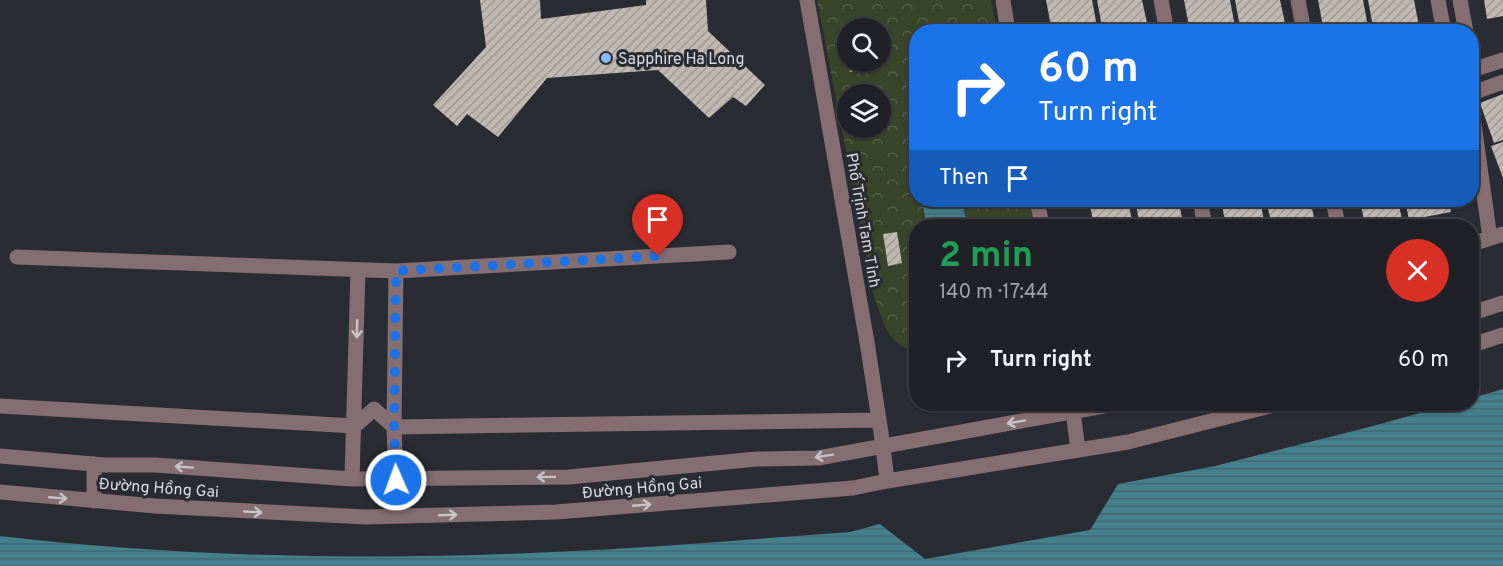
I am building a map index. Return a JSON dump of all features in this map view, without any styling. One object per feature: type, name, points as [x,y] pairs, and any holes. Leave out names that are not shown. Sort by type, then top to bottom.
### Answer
[{"type":"street","name":"Phố Trịnh Tam Tỉnh","points":[[807,0],[884,446],[886,481]]},
{"type":"street","points":[[1003,0],[1007,24]]},
{"type":"street","points":[[1161,0],[1166,24]]},
{"type":"street","points":[[1298,0],[1302,24]]},
{"type":"street","points":[[1438,0],[1442,24]]},
{"type":"street","points":[[1460,0],[1464,24]]},
{"type":"street","points":[[1479,68],[1503,60]]},
{"type":"street","points":[[1479,91],[1503,82]]},
{"type":"street","points":[[1479,147],[1496,236],[1479,242]]},
{"type":"street","points":[[17,257],[396,271],[729,252]]},
{"type":"street","points":[[352,479],[358,270]]},
{"type":"street","points":[[396,271],[394,427],[396,480]]},
{"type":"street","points":[[1479,311],[1503,303]]},
{"type":"street","points":[[1479,343],[1503,335]]},
{"type":"street","points":[[0,405],[355,426],[374,410],[394,427],[879,420]]},
{"type":"street","name":"Đường Hồng Gai","points":[[0,456],[94,464],[155,465],[352,479],[569,477],[757,459],[818,458],[1057,411]]},
{"type":"street","points":[[1072,411],[1078,450]]},
{"type":"street","name":"Đường Hồng Gai","points":[[0,492],[155,507],[366,517],[556,512],[853,488],[1128,442],[1250,411]]},
{"type":"street","points":[[94,464],[94,501]]},
{"type":"green space","points":[[817,0],[991,0],[996,24],[909,24],[909,207],[1030,207],[1033,219],[909,219],[909,349],[899,344],[888,331],[874,296],[844,138],[891,138],[891,84],[837,84],[837,104]]},
{"type":"water","points":[[923,207],[963,207],[966,219],[926,219]]},
{"type":"water","points":[[1503,389],[1503,566],[0,566],[0,536],[206,553],[414,556],[664,546],[850,532],[880,524],[925,559],[1090,530],[1118,484],[1215,466],[1427,411],[1479,411],[1479,396]]},
{"type":"building","name":"Sapphire Ha Long","points":[[480,0],[540,0],[541,19],[646,5],[646,0],[706,0],[708,31],[765,85],[746,106],[733,97],[709,118],[658,70],[547,78],[498,137],[467,114],[457,126],[433,105],[486,47]]},
{"type":"building","points":[[1046,0],[1092,0],[1096,24],[1050,24]]},
{"type":"building","points":[[1097,0],[1142,0],[1147,24],[1102,24]]},
{"type":"building","points":[[1184,0],[1230,0],[1234,24],[1188,24]]},
{"type":"building","points":[[1235,0],[1280,0],[1285,24],[1240,24]]},
{"type":"building","points":[[1318,0],[1363,0],[1368,24],[1322,24]]},
{"type":"building","points":[[1368,0],[1414,0],[1418,24],[1372,24]]},
{"type":"building","points":[[1484,0],[1503,0],[1503,16],[1487,19]]},
{"type":"building","points":[[1503,94],[1503,140],[1494,143],[1480,103]]},
{"type":"building","points":[[1503,142],[1503,178],[1491,146]]},
{"type":"building","points":[[1090,207],[1129,207],[1132,219],[1093,219]]},
{"type":"building","points":[[1136,207],[1180,207],[1182,219],[1139,219]]},
{"type":"building","points":[[1222,207],[1261,207],[1264,219],[1225,219]]},
{"type":"building","points":[[1268,207],[1312,207],[1314,219],[1270,219]]},
{"type":"building","points":[[1361,207],[1399,207],[1402,219],[1364,219]]},
{"type":"building","points":[[1406,207],[1450,207],[1451,212],[1409,219]]},
{"type":"building","points":[[897,232],[902,263],[888,266],[883,234]]},
{"type":"place","name":"Sapphire Ha Long","points":[[606,58]]},
{"type":"route","points":[[396,480],[394,427],[396,271],[658,256]]}]
